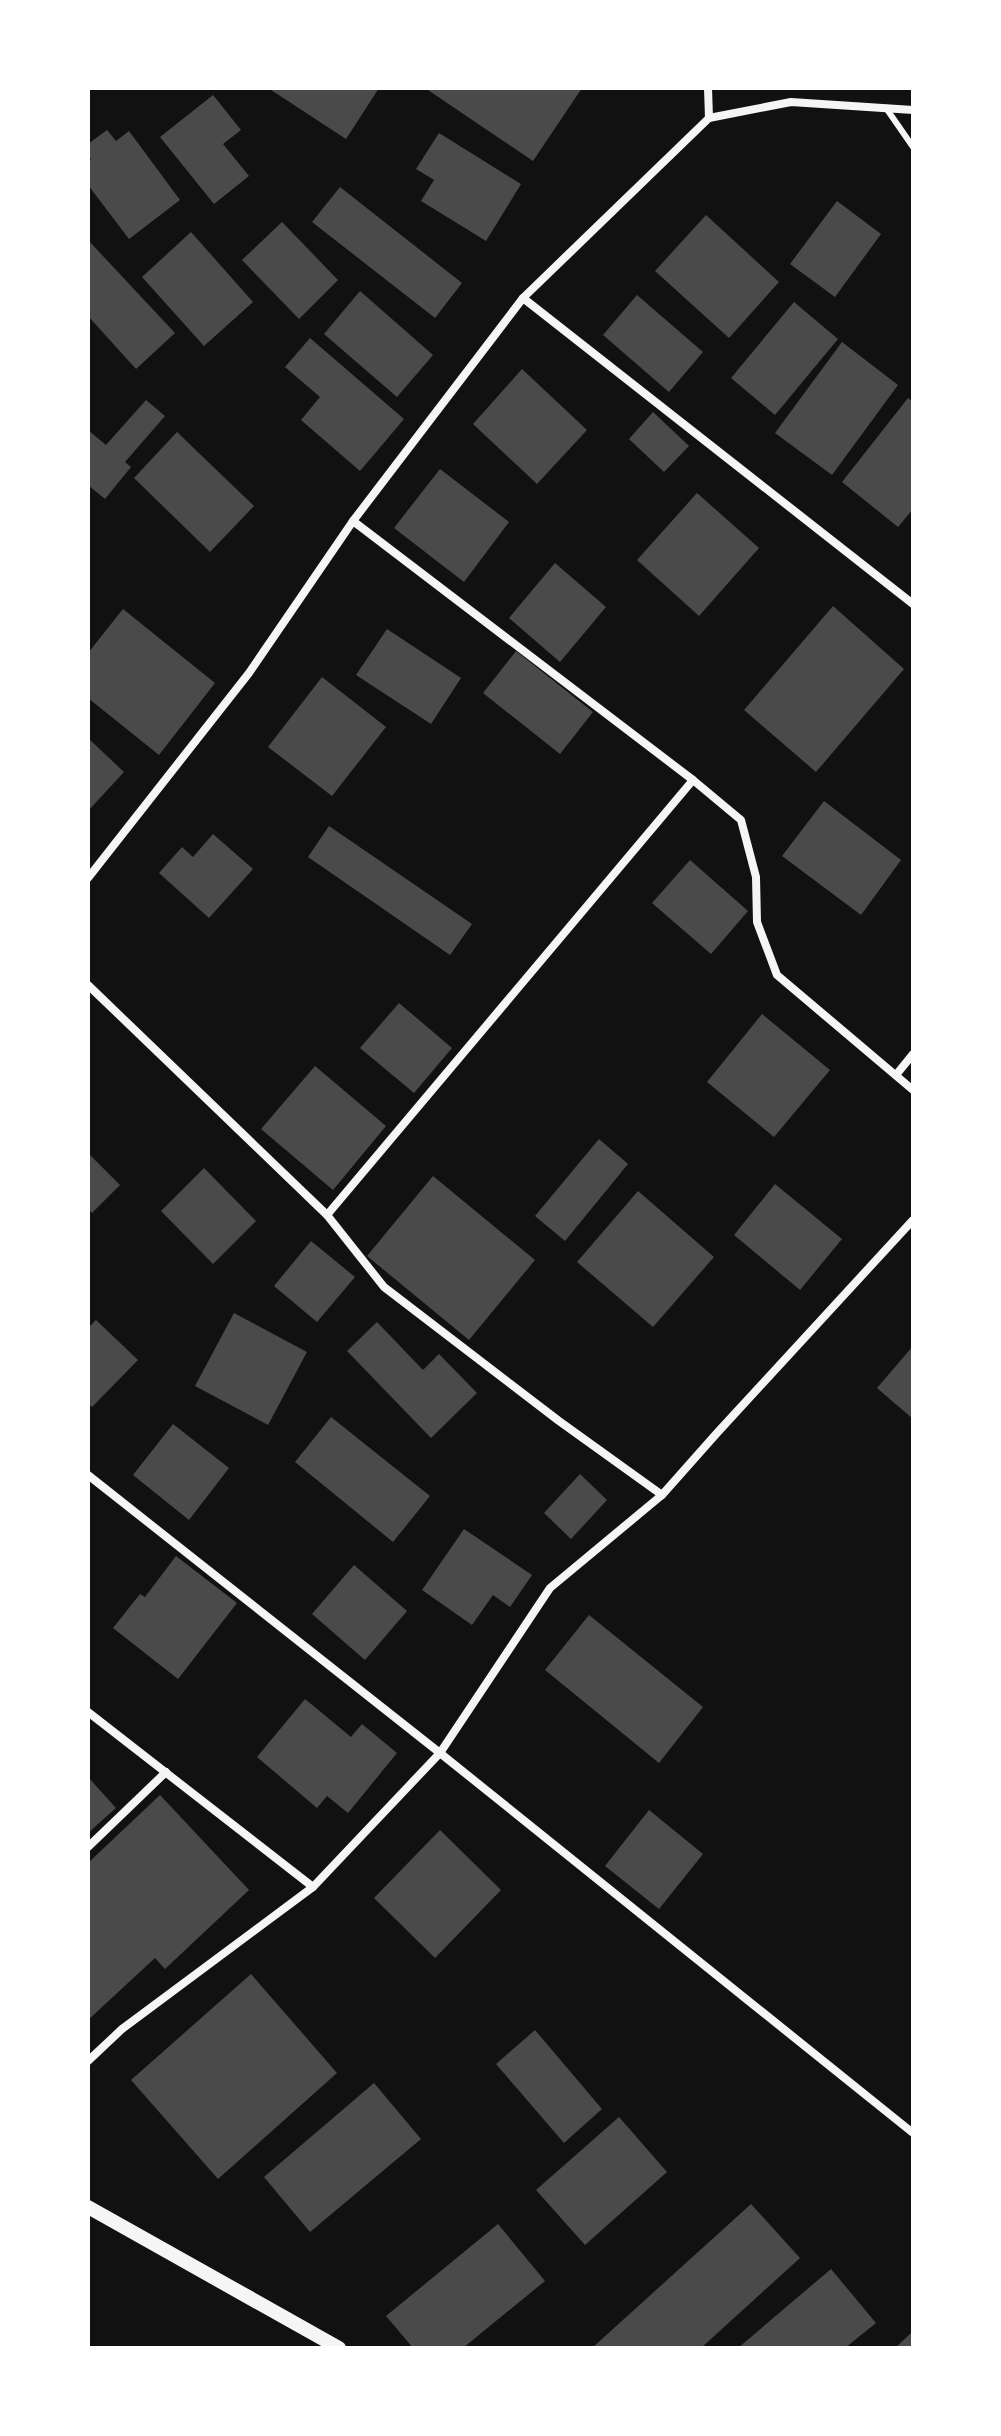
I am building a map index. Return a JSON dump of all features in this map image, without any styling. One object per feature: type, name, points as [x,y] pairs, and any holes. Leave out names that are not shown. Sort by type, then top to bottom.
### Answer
[{"type":"street","points":[[708,88],[709,118]]},
{"type":"street","points":[[88,878],[249,673],[353,521],[523,298],[709,118],[791,102],[913,110]]},
{"type":"street","points":[[523,298],[913,604]]},
{"type":"street","points":[[353,521],[741,820],[756,877],[757,922],[777,975],[913,1090]]},
{"type":"street","points":[[327,1215],[693,780]]},
{"type":"street","points":[[88,985],[327,1215],[384,1287],[559,1421],[662,1495]]},
{"type":"street","points":[[896,1075],[913,1054]]},
{"type":"street","points":[[88,2061],[122,2029],[313,1887],[440,1753],[550,1588],[662,1495],[913,1220]]},
{"type":"street","points":[[88,1475],[913,2133]]},
{"type":"street","points":[[88,1712],[313,1887]]},
{"type":"street","points":[[88,1847],[166,1772]]},
{"type":"street","points":[[88,2207],[339,2348]]},
{"type":"lane","points":[[886,108],[913,147]]},
{"type":"building","points":[[268,88],[379,88],[346,139]]},
{"type":"building","points":[[425,88],[582,88],[533,161]]},
{"type":"building","points":[[213,95],[241,130],[223,144],[249,176],[214,204],[160,137]]},
{"type":"building","points":[[107,130],[116,141],[129,131],[180,200],[129,239],[88,185],[88,162],[91,159],[88,144]]},
{"type":"building","points":[[439,133],[521,184],[486,241],[421,201],[434,180],[416,169]]},
{"type":"building","points":[[340,187],[462,283],[435,318],[312,222]]},
{"type":"building","points":[[837,201],[881,234],[835,297],[790,264]]},
{"type":"building","points":[[706,215],[779,282],[729,338],[655,271]]},
{"type":"building","points":[[282,222],[338,280],[299,319],[242,260]]},
{"type":"building","points":[[191,232],[253,302],[204,346],[142,277]]},
{"type":"building","points":[[88,240],[175,333],[136,369],[88,316]]},
{"type":"building","points":[[360,291],[433,355],[397,397],[324,334]]},
{"type":"building","points":[[637,295],[703,352],[669,392],[603,335]]},
{"type":"building","points":[[794,302],[838,339],[775,415],[731,378]]},
{"type":"building","points":[[310,338],[404,419],[360,471],[301,420],[320,397],[285,367]]},
{"type":"building","points":[[842,342],[898,385],[832,475],[775,433]]},
{"type":"building","points":[[522,369],[587,430],[537,484],[473,424]]},
{"type":"building","points":[[908,398],[913,402],[913,509],[898,527],[842,482]]},
{"type":"building","points":[[146,400],[165,416],[125,462],[131,467],[105,499],[88,485],[88,430],[106,445]]},
{"type":"building","points":[[653,412],[689,446],[664,472],[629,439]]},
{"type":"building","points":[[177,432],[254,506],[210,552],[134,478]]},
{"type":"building","points":[[440,469],[509,522],[464,582],[394,528]]},
{"type":"building","points":[[697,493],[759,548],[699,616],[637,560]]},
{"type":"building","points":[[555,563],[606,607],[560,662],[509,618]]},
{"type":"building","points":[[833,606],[904,669],[816,772],[744,710]]},
{"type":"building","points":[[123,609],[215,683],[159,755],[88,698],[88,653]]},
{"type":"building","points":[[387,629],[461,678],[431,724],[356,675]]},
{"type":"building","points":[[516,651],[593,712],[560,754],[483,693]]},
{"type":"building","points":[[322,677],[386,727],[332,796],[268,747]]},
{"type":"building","points":[[88,738],[124,772],[88,811]]},
{"type":"building","points":[[824,801],[901,860],[861,915],[782,856]]},
{"type":"building","points":[[329,826],[472,924],[450,955],[308,857]]},
{"type":"building","points":[[213,834],[253,869],[209,918],[159,873],[182,847],[193,857]]},
{"type":"building","points":[[690,860],[748,911],[711,954],[652,903]]},
{"type":"building","points":[[399,1003],[452,1048],[414,1093],[360,1048]]},
{"type":"building","points":[[762,1014],[830,1070],[774,1137],[707,1082]]},
{"type":"building","points":[[315,1066],[386,1126],[333,1190],[261,1129]]},
{"type":"building","points":[[599,1139],[628,1164],[565,1241],[535,1216]]},
{"type":"building","points":[[88,1153],[120,1185],[92,1213],[88,1208]]},
{"type":"building","points":[[204,1168],[256,1221],[213,1264],[161,1211]]},
{"type":"building","points":[[433,1176],[535,1260],[469,1340],[367,1256]]},
{"type":"building","points":[[775,1184],[842,1239],[800,1290],[734,1235]]},
{"type":"building","points":[[638,1191],[714,1257],[653,1327],[577,1262]]},
{"type":"building","points":[[311,1241],[355,1277],[317,1322],[274,1286]]},
{"type":"building","points":[[234,1313],[307,1352],[268,1425],[195,1386]]},
{"type":"building","points":[[96,1320],[138,1360],[92,1407],[88,1403],[88,1328]]},
{"type":"building","points":[[377,1322],[423,1370],[439,1354],[477,1393],[431,1438],[347,1351]]},
{"type":"building","points":[[913,1346],[913,1419],[877,1388]]},
{"type":"building","points":[[331,1417],[430,1496],[393,1542],[295,1462]]},
{"type":"building","points":[[173,1424],[229,1468],[189,1520],[133,1475]]},
{"type":"building","points":[[580,1474],[607,1500],[571,1539],[544,1513]]},
{"type":"building","points":[[464,1529],[532,1575],[510,1607],[493,1595],[472,1625],[422,1590]]},
{"type":"building","points":[[176,1556],[237,1603],[178,1679],[113,1628],[140,1594],[145,1597]]},
{"type":"building","points":[[354,1565],[407,1611],[365,1660],[312,1614]]},
{"type":"building","points":[[589,1615],[703,1707],[659,1763],[545,1670]]},
{"type":"building","points":[[305,1699],[351,1737],[362,1724],[397,1753],[348,1813],[327,1796],[317,1808],[257,1757]]},
{"type":"building","points":[[88,1777],[116,1808],[88,1833]]},
{"type":"building","points":[[160,1795],[249,1890],[165,1969],[155,1958],[88,2020],[88,1863]]},
{"type":"building","points":[[649,1810],[703,1854],[659,1909],[605,1866]]},
{"type":"building","points":[[440,1830],[501,1890],[435,1958],[374,1898]]},
{"type":"building","points":[[251,1974],[337,2073],[218,2179],[131,2080]]},
{"type":"building","points":[[535,2030],[602,2109],[564,2143],[496,2064]]},
{"type":"building","points":[[374,2083],[421,2139],[310,2232],[264,2177]]},
{"type":"building","points":[[619,2117],[667,2172],[585,2245],[536,2190]]},
{"type":"building","points":[[751,2204],[800,2258],[701,2348],[592,2348]]},
{"type":"building","points":[[498,2224],[545,2281],[463,2348],[413,2348],[386,2316]]},
{"type":"building","points":[[831,2269],[876,2323],[845,2348],[738,2348]]},
{"type":"building","points":[[911,2333],[913,2348],[895,2348]]}]
